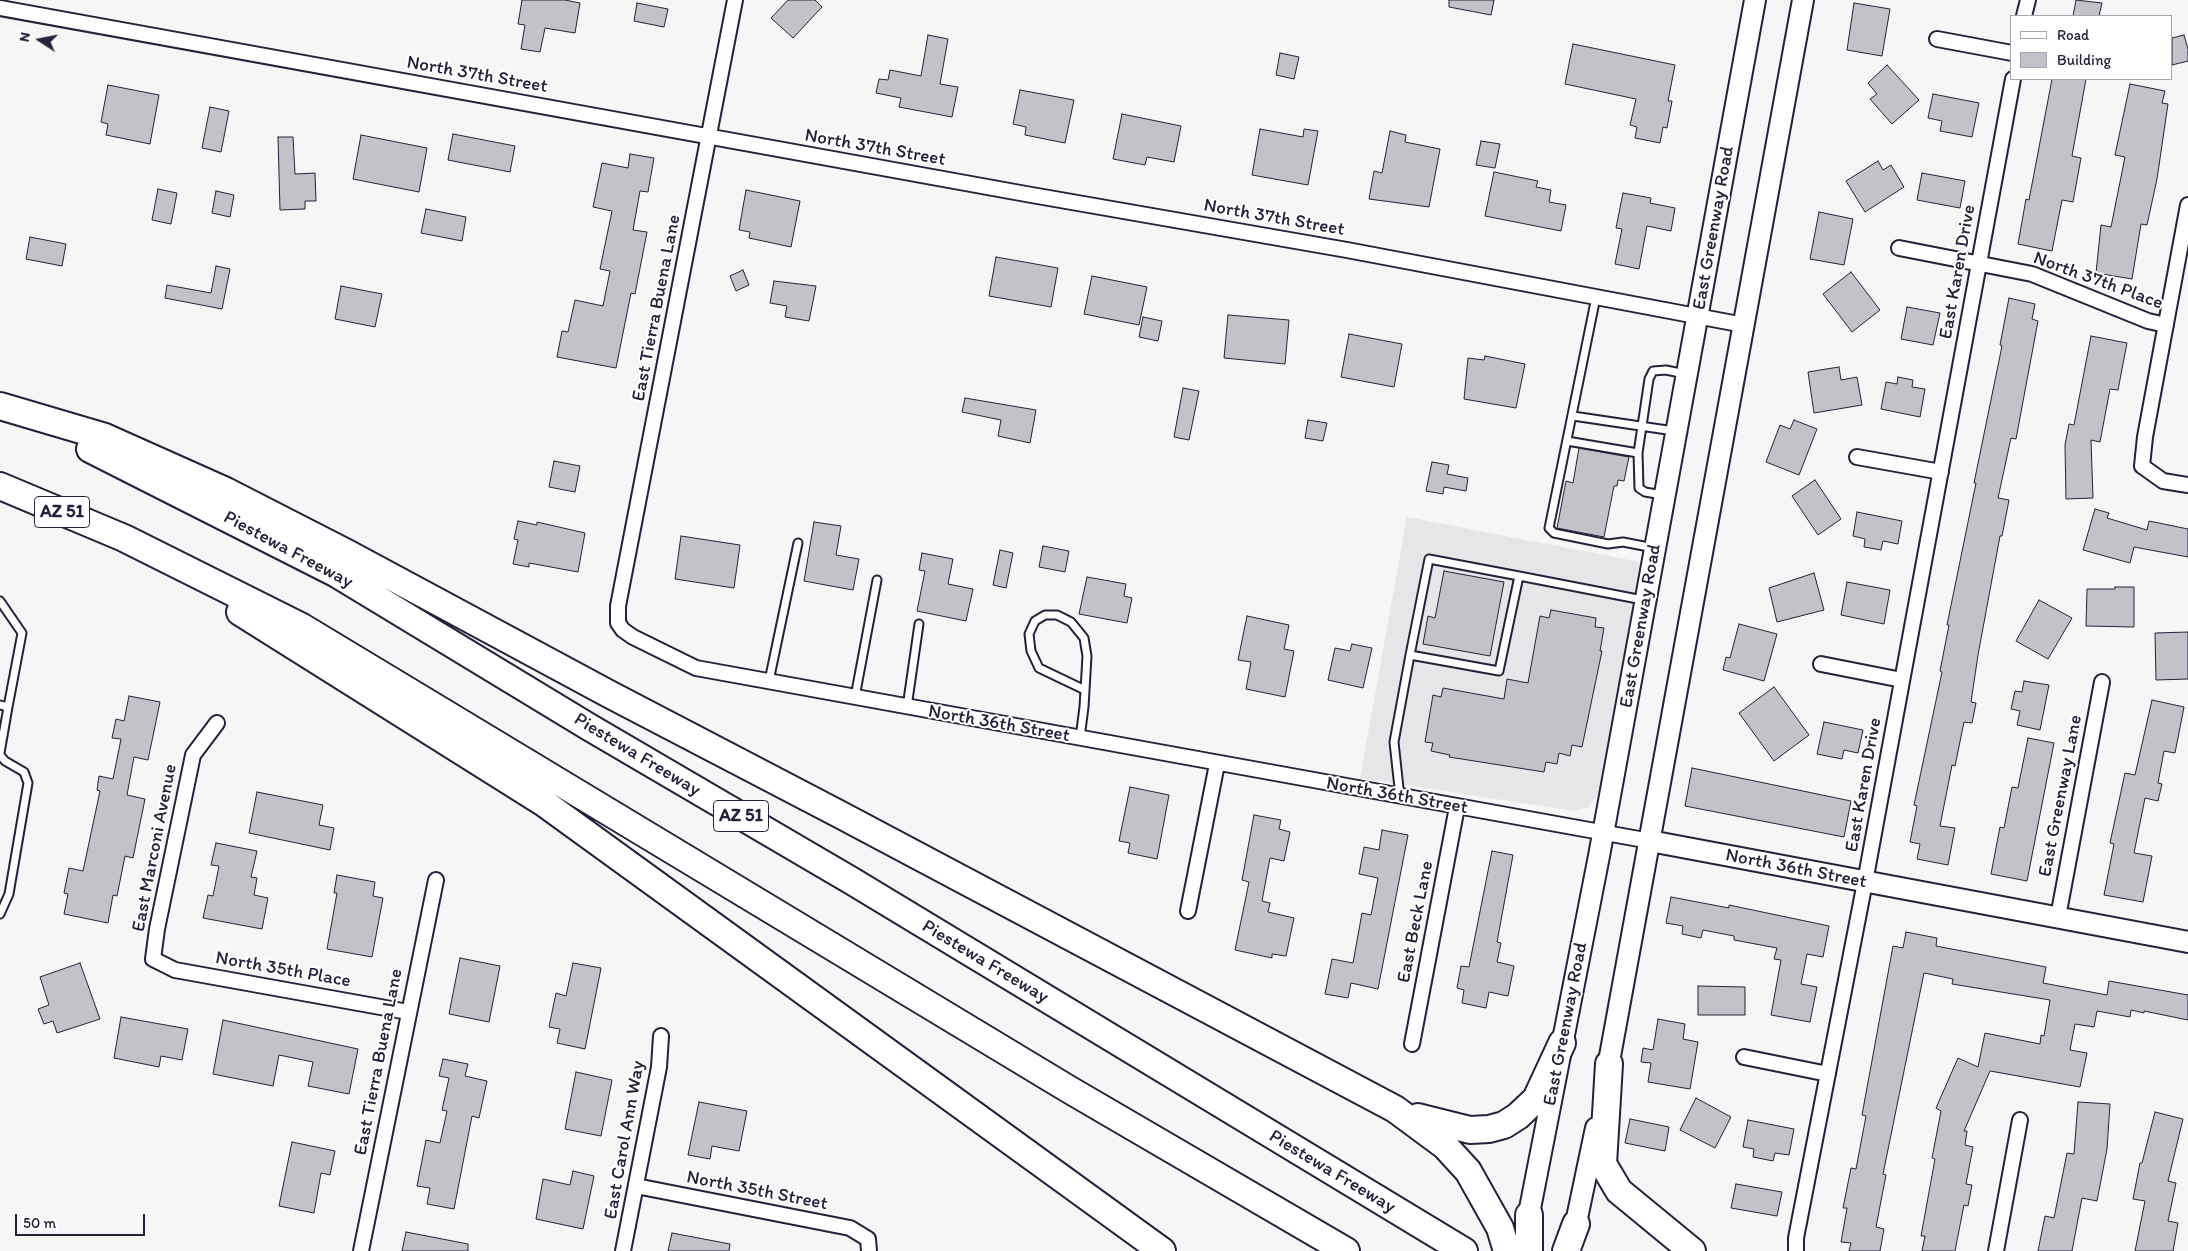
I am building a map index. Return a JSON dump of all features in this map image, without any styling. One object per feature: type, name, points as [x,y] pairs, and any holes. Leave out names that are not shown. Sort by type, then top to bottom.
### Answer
[{"type":"highway","points":[[0,406],[105,437],[226,491],[1395,1109],[1445,1146],[1468,1171],[1500,1228],[1506,1251]]},
{"type":"highway","name":"Piestewa Freeway","points":[[0,413],[93,450],[335,573],[589,727],[852,881],[1464,1251]]},
{"type":"highway","name":"AZ 51","points":[[0,486],[124,538],[302,627],[1053,1080],[1346,1251]]},
{"type":"highway","points":[[124,538],[410,721],[544,803],[1162,1251]]},
{"type":"highway","points":[[1395,1109],[1452,1127],[1470,1130],[1489,1130],[1504,1125],[1518,1116],[1536,1100],[1562,1042]]},
{"type":"highway","points":[[1609,1064],[1603,1164],[1619,1191],[1692,1251]]},
{"type":"highway","points":[[1529,1215],[1529,1251]]},
{"type":"highway","points":[[1566,1251],[1576,1224]]},
{"type":"main road","name":"East Greenway Road","points":[[1522,1251],[1604,832],[1756,0]]},
{"type":"main road","points":[[1571,1251],[1609,1064],[1803,0]]},
{"type":"main road","name":"North 36th Street","points":[[1650,841],[2188,942]]},
{"type":"street","name":"East Tierra Buena Lane","points":[[618,623],[619,603],[735,0]]},
{"type":"street","points":[[2024,15],[2028,0]]},
{"type":"street","name":"North 37th Street","points":[[0,8],[1347,250],[1744,325]]},
{"type":"street","points":[[1937,39],[2010,53]]},
{"type":"street","name":"East Karen Drive","points":[[1796,1251],[1796,1238],[1865,882],[2013,80]]},
{"type":"street","points":[[2188,206],[2142,466],[2163,481],[2188,485]]},
{"type":"street","name":"North 37th Place","points":[[1899,248],[2032,274],[2148,321],[2166,325]]},
{"type":"street","points":[[1857,456],[1941,472]]},
{"type":"street","name":"North 36th Street","points":[[618,623],[633,637],[696,668],[1650,841]]},
{"type":"street","points":[[1821,664],[1902,680]]},
{"type":"street","name":"East Greenway Lane","points":[[2058,917],[2102,682]]},
{"type":"street","name":"East Marconi Avenue","points":[[153,959],[193,756],[217,723]]},
{"type":"street","points":[[1188,911],[1217,764]]},
{"type":"street","name":"East Beck Lane","points":[[1412,1044],[1457,807]]},
{"type":"street","name":"East Tierra Buena Lane","points":[[361,1251],[436,880]]},
{"type":"street","name":"North 35th Place","points":[[153,959],[175,970],[408,1012]]},
{"type":"street","name":"East Carol Ann Way","points":[[623,1251],[659,1067],[660,1036]]},
{"type":"street","points":[[1744,1057],[1828,1074]]},
{"type":"street","points":[[1996,1251],[2020,1120]]},
{"type":"street","name":"North 35th Street","points":[[636,1186],[850,1228],[869,1245]]},
{"type":"lane","points":[[1596,297],[1549,528],[1554,533],[1608,544],[1623,542],[1656,548]]},
{"type":"lane","points":[[1665,495],[1645,492],[1639,488],[1638,453],[1650,379],[1653,371],[1666,370],[1688,374]]},
{"type":"lane","points":[[1573,416],[1677,431]]},
{"type":"lane","points":[[1567,441],[1638,453]]},
{"type":"lane","points":[[769,681],[798,543]]},
{"type":"lane","points":[[1400,797],[1394,742],[1429,559],[1646,600]]},
{"type":"lane","points":[[1410,655],[1499,671],[1519,576]]},
{"type":"lane","points":[[855,697],[877,580]]},
{"type":"lane","points":[[0,601],[22,633],[0,754],[5,761],[24,772],[28,784],[9,894],[0,914]]},
{"type":"lane","points":[[1080,739],[1085,690],[1087,656],[1084,638],[1070,622],[1057,615],[1045,616],[1035,621],[1029,634],[1031,651],[1039,668],[1085,690]]},
{"type":"lane","points":[[907,707],[919,624]]},
{"type":"lane","points":[[0,706],[8,707]]},
{"type":"shaded area","points":[[1407,517],[1640,562],[1600,790],[1588,808],[1574,811],[1360,778]]},
{"type":"building","points":[[522,0],[565,0],[580,3],[575,33],[545,28],[540,52],[521,49],[525,25],[518,24]]},
{"type":"building","points":[[788,0],[815,0],[822,7],[793,38],[771,18]]},
{"type":"building","points":[[1449,0],[1494,0],[1491,15],[1449,7]]},
{"type":"building","points":[[2076,0],[2102,3],[2099,15],[2073,15]]},
{"type":"building","points":[[637,3],[668,9],[664,27],[634,21]]},
{"type":"building","points":[[1854,3],[1890,9],[1882,56],[1847,50]]},
{"type":"building","points":[[928,35],[948,39],[940,84],[958,87],[952,117],[899,107],[901,98],[876,93],[879,79],[888,80],[890,70],[921,76]]},
{"type":"building","points":[[2184,35],[2188,49],[2188,61],[2173,65],[2173,38]]},
{"type":"building","points":[[1573,44],[1675,65],[1668,101],[1672,101],[1667,128],[1663,127],[1660,143],[1635,138],[1637,127],[1630,125],[1636,99],[1565,84]]},
{"type":"building","points":[[1280,53],[1299,57],[1294,79],[1276,75]]},
{"type":"building","points":[[1887,65],[1919,100],[1892,124],[1870,99],[1877,94],[1868,83]]},
{"type":"building","points":[[2052,80],[2086,80],[2072,156],[2081,158],[2073,202],[2062,200],[2052,251],[2018,244],[2026,199],[2029,200]]},
{"type":"building","points":[[2130,84],[2165,91],[2162,103],[2168,104],[2157,179],[2147,225],[2141,224],[2132,279],[2096,273],[2101,225],[2111,227],[2125,157],[2115,155]]},
{"type":"building","points":[[108,85],[159,95],[150,144],[106,135],[108,124],[101,122]]},
{"type":"building","points":[[1020,90],[1074,100],[1065,143],[1025,135],[1026,127],[1013,124]]},
{"type":"building","points":[[1933,94],[1979,103],[1972,137],[1940,131],[1942,121],[1928,118]]},
{"type":"building","points":[[210,107],[229,111],[221,152],[202,148]]},
{"type":"building","points":[[1122,114],[1181,126],[1174,162],[1147,157],[1145,165],[1113,159]]},
{"type":"building","points":[[1260,129],[1303,137],[1304,129],[1318,131],[1308,185],[1252,175]]},
{"type":"building","points":[[1390,131],[1406,135],[1405,142],[1440,149],[1429,207],[1369,199],[1374,171],[1382,173]]},
{"type":"building","points":[[453,134],[515,146],[510,172],[448,160]]},
{"type":"building","points":[[361,135],[427,148],[419,192],[353,179]]},
{"type":"building","points":[[278,137],[293,137],[295,174],[315,173],[316,201],[305,201],[305,209],[280,210]]},
{"type":"building","points":[[1481,141],[1500,144],[1495,168],[1476,165]]},
{"type":"building","points":[[630,154],[654,158],[648,192],[640,191],[633,230],[647,232],[635,294],[631,293],[616,368],[557,357],[562,331],[568,332],[575,300],[603,306],[610,271],[600,269],[612,211],[593,207],[602,163],[628,168]]},
{"type":"building","points":[[1878,161],[1883,170],[1891,165],[1904,187],[1865,212],[1846,181]]},
{"type":"building","points":[[1494,172],[1538,181],[1536,187],[1551,190],[1549,202],[1566,205],[1561,231],[1485,216]]},
{"type":"building","points":[[1922,173],[1965,181],[1960,208],[1917,200]]},
{"type":"building","points":[[158,189],[177,193],[171,224],[152,220]]},
{"type":"building","points":[[746,190],[800,201],[791,247],[749,238],[750,232],[739,230]]},
{"type":"building","points":[[216,191],[234,195],[230,217],[212,213]]},
{"type":"building","points":[[1623,193],[1651,198],[1650,203],[1675,208],[1671,231],[1647,226],[1639,269],[1615,264],[1622,229],[1616,228]]},
{"type":"building","points":[[426,209],[466,217],[462,241],[421,233]]},
{"type":"building","points":[[1819,212],[1853,219],[1844,265],[1810,259]]},
{"type":"building","points":[[30,237],[66,244],[62,266],[26,259]]},
{"type":"building","points":[[996,257],[1058,268],[1051,307],[989,296]]},
{"type":"building","points":[[216,266],[230,269],[222,309],[165,298],[167,285],[211,293]]},
{"type":"building","points":[[743,270],[749,285],[736,291],[730,276]]},
{"type":"building","points":[[1851,272],[1880,310],[1852,332],[1823,294]]},
{"type":"building","points":[[1092,276],[1147,287],[1139,325],[1084,314]]},
{"type":"building","points":[[774,281],[816,286],[809,321],[785,317],[787,306],[770,303]]},
{"type":"building","points":[[341,286],[382,294],[375,327],[335,319]]},
{"type":"building","points":[[2009,298],[2035,304],[2032,319],[2038,321],[2016,439],[2011,438],[1998,498],[2009,500],[2002,536],[2000,536],[1978,655],[1971,702],[1976,703],[1972,723],[1964,722],[1955,766],[1952,765],[1940,826],[1955,828],[1948,865],[1917,859],[1920,844],[1910,842],[1917,806],[1914,805],[1942,672],[1940,671],[1949,625],[1947,625],[2002,346],[2000,345]]},
{"type":"building","points":[[1907,307],[1940,313],[1933,345],[1901,339]]},
{"type":"building","points":[[1228,315],[1289,320],[1285,364],[1224,358]]},
{"type":"building","points":[[1143,317],[1162,321],[1158,341],[1139,337]]},
{"type":"building","points":[[1349,334],[1402,344],[1394,387],[1341,377]]},
{"type":"building","points":[[2091,336],[2127,343],[2118,390],[2110,389],[2100,442],[2091,440],[2093,498],[2066,499],[2065,445],[2069,424],[2074,425]]},
{"type":"building","points":[[1485,356],[1525,364],[1516,408],[1464,399],[1468,358],[1484,360]]},
{"type":"building","points":[[1839,367],[1841,380],[1857,377],[1862,405],[1814,413],[1808,372]]},
{"type":"building","points":[[1898,377],[1913,380],[1912,387],[1925,389],[1920,417],[1881,409],[1886,382],[1897,384]]},
{"type":"building","points":[[1183,388],[1199,391],[1189,440],[1174,437]]},
{"type":"building","points":[[965,398],[1036,410],[1030,443],[998,436],[1001,420],[962,412]]},
{"type":"building","points":[[1308,420],[1327,423],[1323,441],[1305,438]]},
{"type":"building","points":[[1794,420],[1817,429],[1799,475],[1766,462],[1780,425],[1790,429]]},
{"type":"building","points":[[1579,448],[1629,457],[1624,481],[1618,480],[1617,486],[1614,486],[1604,537],[1557,528],[1566,481],[1573,483]]},
{"type":"building","points":[[554,461],[580,466],[575,492],[549,487]]},
{"type":"building","points":[[1432,462],[1449,465],[1447,474],[1468,478],[1466,491],[1444,487],[1443,494],[1426,491]]},
{"type":"building","points":[[1815,480],[1841,519],[1818,535],[1792,496]]},
{"type":"building","points":[[2095,509],[2109,513],[2107,518],[2147,530],[2149,521],[2188,529],[2188,557],[2134,547],[2130,563],[2083,550]]},
{"type":"building","points":[[1857,512],[1902,521],[1898,544],[1883,541],[1881,550],[1864,547],[1865,539],[1853,536]]},
{"type":"building","points":[[518,521],[537,525],[537,522],[585,533],[578,572],[529,563],[529,567],[513,564],[518,540],[514,539]]},
{"type":"building","points":[[814,522],[841,526],[836,555],[859,559],[853,590],[804,581]]},
{"type":"building","points":[[681,536],[740,545],[734,588],[675,579]]},
{"type":"building","points":[[1043,546],[1069,551],[1065,572],[1039,567]]},
{"type":"building","points":[[1000,550],[1013,553],[1006,588],[993,585]]},
{"type":"building","points":[[922,553],[953,559],[948,584],[973,589],[966,621],[917,611],[925,571],[919,570]]},
{"type":"building","points":[[1444,571],[1504,582],[1490,656],[1423,644],[1428,616],[1435,618]]},
{"type":"building","points":[[1814,573],[1824,610],[1777,622],[1769,588]]},
{"type":"building","points":[[1087,577],[1126,584],[1124,596],[1132,598],[1127,623],[1079,614]]},
{"type":"building","points":[[1847,582],[1890,590],[1884,624],[1841,615]]},
{"type":"building","points":[[2115,587],[2134,587],[2134,627],[2086,626],[2087,589],[2115,589]]},
{"type":"building","points":[[2039,600],[2072,618],[2048,659],[2016,641]]},
{"type":"building","points":[[1551,610],[1596,618],[1595,627],[1604,628],[1600,651],[1602,651],[1582,747],[1572,745],[1570,756],[1559,753],[1557,764],[1546,762],[1544,772],[1449,757],[1450,755],[1431,751],[1433,743],[1425,742],[1433,695],[1441,697],[1443,688],[1504,699],[1507,679],[1528,683],[1540,616],[1549,618]]},
{"type":"building","points":[[1247,616],[1289,625],[1284,649],[1294,651],[1285,697],[1246,689],[1251,662],[1238,660]]},
{"type":"building","points":[[1739,624],[1777,634],[1764,681],[1723,670],[1726,657],[1730,658]]},
{"type":"building","points":[[2188,632],[2188,679],[2156,680],[2155,633]]},
{"type":"building","points":[[1352,644],[1372,648],[1363,688],[1328,680],[1335,648],[1350,651]]},
{"type":"building","points":[[2024,681],[2049,685],[2040,730],[2017,725],[2020,711],[2011,709],[2015,691],[2022,692]]},
{"type":"building","points":[[1774,687],[1809,735],[1774,761],[1739,713]]},
{"type":"building","points":[[129,696],[160,702],[148,760],[134,757],[127,795],[145,799],[133,858],[125,856],[117,896],[113,895],[108,923],[64,914],[68,894],[64,893],[69,868],[83,871],[100,791],[97,790],[99,776],[113,779],[121,739],[112,738],[116,719],[124,721]]},
{"type":"building","points":[[2152,700],[2184,707],[2175,753],[2164,751],[2158,783],[2162,784],[2158,801],[2145,798],[2134,853],[2152,856],[2143,902],[2104,895],[2114,844],[2110,843],[2125,773],[2135,775]]},
{"type":"building","points":[[1824,722],[1863,730],[1858,753],[1844,750],[1842,759],[1817,754]]},
{"type":"building","points":[[2028,738],[2054,743],[2027,881],[1991,874],[2000,827],[2004,828],[2012,787],[2018,788]]},
{"type":"building","points":[[1692,768],[1851,801],[1844,837],[1685,806]]},
{"type":"building","points":[[1130,787],[1169,795],[1157,859],[1128,853],[1130,843],[1119,841]]},
{"type":"building","points":[[257,792],[323,805],[319,825],[334,828],[330,850],[249,833]]},
{"type":"building","points":[[1254,815],[1281,820],[1279,829],[1290,832],[1284,861],[1270,858],[1262,901],[1270,903],[1268,912],[1294,918],[1286,956],[1272,954],[1272,958],[1235,950],[1249,882],[1242,880]]},
{"type":"building","points":[[1382,830],[1408,835],[1378,989],[1351,983],[1348,998],[1325,994],[1332,959],[1353,963],[1362,913],[1371,915],[1378,878],[1359,874],[1364,847],[1379,850]]},
{"type":"building","points":[[216,843],[257,851],[251,877],[257,878],[254,895],[268,898],[262,929],[203,918],[208,895],[213,896],[219,866],[211,865]]},
{"type":"building","points":[[1492,851],[1513,855],[1497,942],[1501,943],[1497,962],[1514,966],[1508,996],[1489,992],[1486,1008],[1462,1003],[1464,990],[1457,988],[1461,966],[1469,967]]},
{"type":"building","points":[[337,875],[375,882],[373,896],[383,898],[372,957],[327,949],[337,893],[334,893]]},
{"type":"building","points":[[1671,897],[1729,908],[1729,905],[1829,926],[1823,957],[1807,954],[1801,984],[1817,987],[1810,1022],[1771,1015],[1781,960],[1774,959],[1777,948],[1734,940],[1734,936],[1703,930],[1701,938],[1682,934],[1683,926],[1666,923]]},
{"type":"building","points":[[1906,932],[1937,938],[1936,946],[2046,967],[2043,983],[2107,995],[2109,981],[2188,995],[2188,1020],[2144,1011],[2144,1013],[2131,1010],[2130,1017],[2097,1011],[2094,1027],[2075,1024],[2070,1050],[2087,1053],[2080,1087],[1990,1071],[1964,1131],[1967,1131],[1965,1145],[1973,1147],[1966,1184],[1972,1185],[1968,1206],[1964,1205],[1955,1251],[1922,1251],[1925,1236],[1921,1236],[1935,1159],[1932,1158],[1941,1111],[1936,1108],[1958,1058],[1978,1067],[1985,1033],[2040,1044],[2041,1035],[2044,1036],[2050,1000],[1952,984],[1953,979],[1924,973],[1883,1174],[1886,1175],[1876,1227],[1884,1229],[1880,1251],[1849,1251],[1851,1243],[1841,1242],[1847,1208],[1843,1208],[1851,1168],[1856,1169],[1866,1116],[1862,1115],[1893,946],[1903,948]]},
{"type":"building","points":[[460,958],[500,966],[489,1022],[449,1014]]},
{"type":"building","points":[[80,963],[100,1019],[57,1033],[53,1021],[44,1024],[38,1009],[49,1005],[40,977]]},
{"type":"building","points":[[573,963],[601,968],[585,1049],[557,1043],[560,1029],[549,1027],[556,993],[566,996]]},
{"type":"building","points":[[1698,986],[1745,987],[1745,1015],[1698,1015]]},
{"type":"building","points":[[121,1017],[188,1029],[182,1060],[161,1056],[159,1067],[114,1058]]},
{"type":"building","points":[[1658,1019],[1685,1024],[1683,1039],[1698,1042],[1690,1089],[1648,1082],[1651,1063],[1641,1062],[1643,1048],[1653,1050]]},
{"type":"building","points":[[223,1020],[358,1049],[349,1094],[308,1086],[313,1062],[279,1055],[273,1086],[213,1074]]},
{"type":"building","points":[[443,1059],[468,1064],[465,1076],[487,1081],[479,1118],[472,1116],[454,1209],[427,1204],[430,1188],[417,1186],[426,1140],[440,1143],[447,1111],[442,1110],[449,1078],[439,1076]]},
{"type":"building","points":[[576,1072],[612,1080],[601,1136],[565,1129]]},
{"type":"building","points":[[1696,1098],[1731,1117],[1715,1148],[1680,1130]]},
{"type":"building","points":[[699,1102],[747,1111],[739,1151],[712,1146],[710,1159],[688,1155]]},
{"type":"building","points":[[2078,1102],[2110,1104],[2107,1149],[2097,1201],[2082,1198],[2072,1251],[2038,1251],[2045,1216],[2054,1218],[2067,1153],[2074,1154]]},
{"type":"building","points":[[2155,1112],[2183,1119],[2168,1181],[2176,1183],[2168,1221],[2178,1223],[2173,1251],[2135,1251],[2145,1201],[2133,1199],[2140,1163],[2142,1163]]},
{"type":"building","points":[[1630,1119],[1669,1127],[1665,1151],[1625,1143]]},
{"type":"building","points":[[1748,1120],[1794,1129],[1789,1155],[1775,1153],[1773,1161],[1753,1157],[1754,1149],[1743,1147]]},
{"type":"building","points":[[292,1142],[335,1151],[330,1175],[321,1173],[314,1213],[279,1206]]},
{"type":"building","points":[[573,1171],[594,1176],[583,1229],[536,1219],[543,1179],[570,1185]]},
{"type":"building","points":[[1736,1184],[1782,1192],[1777,1216],[1731,1208]]},
{"type":"building","points":[[406,1232],[468,1244],[468,1251],[402,1251]]},
{"type":"building","points":[[672,1233],[730,1244],[729,1251],[668,1251]]}]
